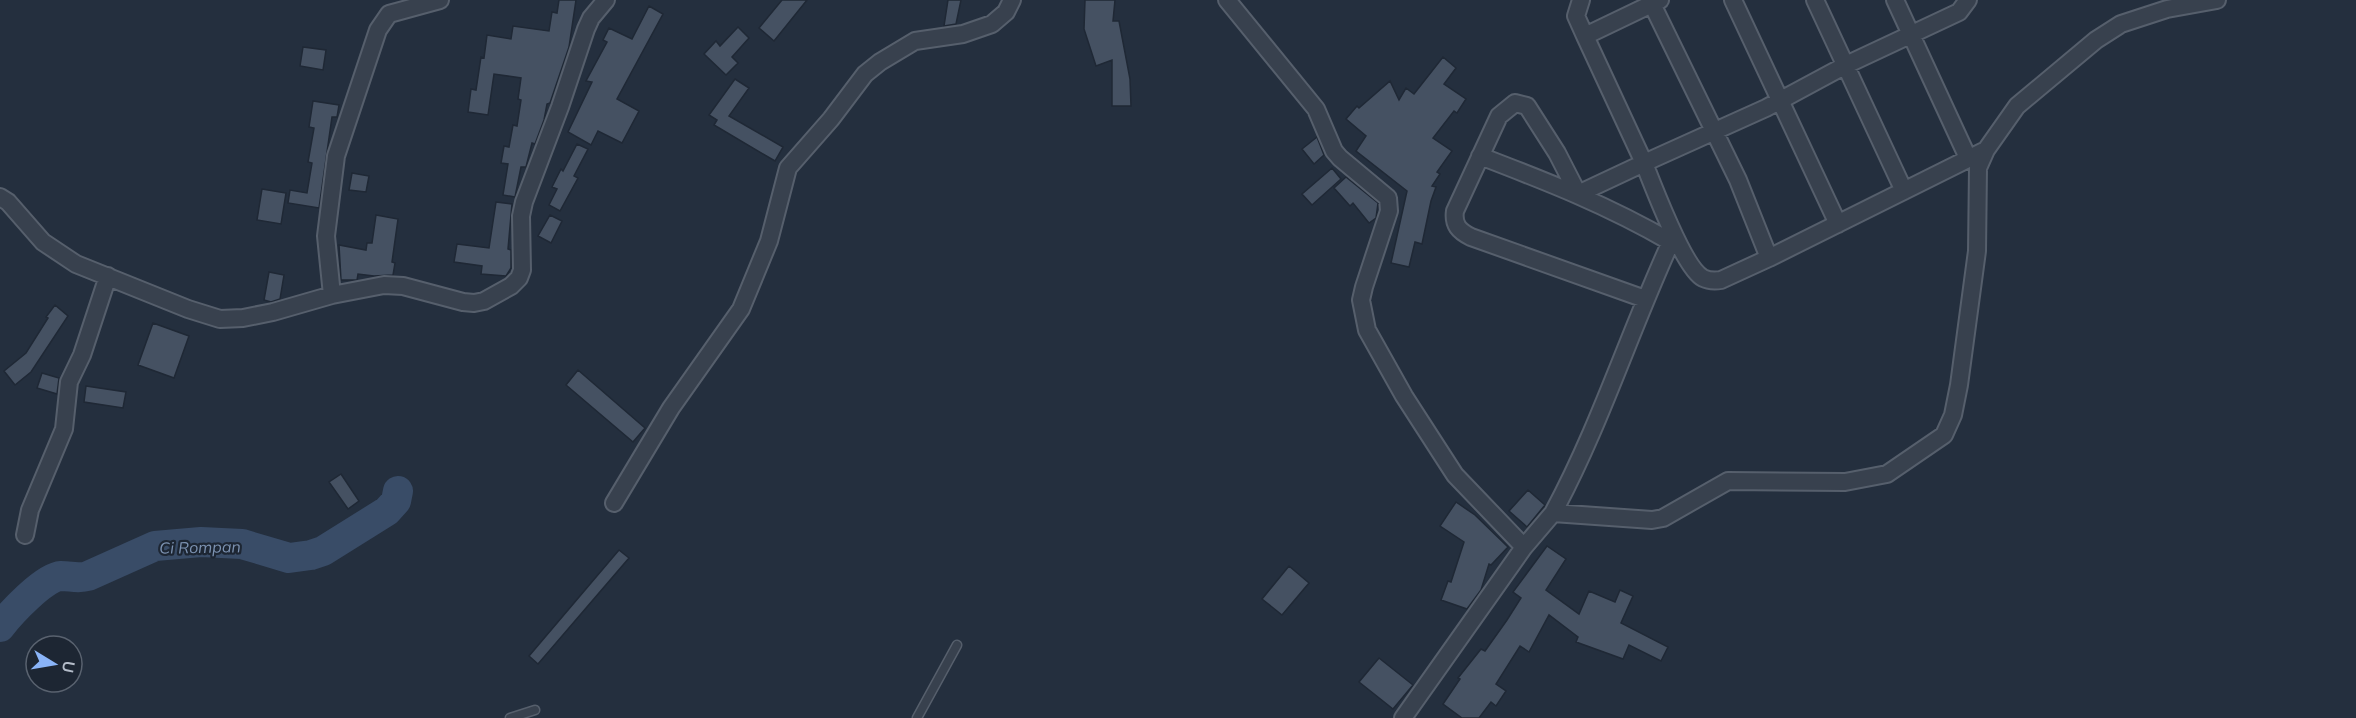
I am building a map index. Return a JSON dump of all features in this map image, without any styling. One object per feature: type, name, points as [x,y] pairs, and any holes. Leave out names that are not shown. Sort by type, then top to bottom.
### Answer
[{"type":"street","points":[[332,295],[326,236],[336,156],[378,30],[389,14],[396,10],[440,0]]},
{"type":"street","points":[[0,197],[8,202],[43,242],[56,253],[76,264],[188,309],[220,319],[243,318],[273,312],[332,295],[392,284],[463,302],[484,301],[511,286],[519,278],[522,270],[521,216],[524,202],[560,107],[586,29],[591,18],[606,0]]},
{"type":"street","points":[[614,503],[670,408],[741,309],[769,241],[786,173],[791,164],[831,119],[865,74],[880,62],[915,41],[963,34],[992,24],[1006,12],[1012,0]]},
{"type":"street","points":[[1227,0],[1316,109],[1334,151],[1388,198],[1389,211],[1364,287],[1362,300],[1367,330],[1404,396],[1455,475],[1524,546]]},
{"type":"street","points":[[1581,0],[1576,16],[1644,163],[1672,239],[1696,272],[1706,280],[1721,279],[1769,258],[1986,150]]},
{"type":"street","points":[[1733,0],[1838,224]]},
{"type":"street","points":[[1815,0],[1904,191]]},
{"type":"street","points":[[1896,0],[1925,68],[1968,158]]},
{"type":"street","points":[[1578,194],[1766,108],[1846,65],[1959,12],[1968,0]]},
{"type":"street","points":[[1552,513],[1652,520],[1663,518],[1728,481],[1845,482],[1873,477],[1887,474],[1944,435],[1953,415],[1959,385],[1977,251],[1978,168],[1986,150],[2017,106],[2104,34],[2121,24],[2168,9],[2217,0]]},
{"type":"street","points":[[1585,36],[1656,2],[1738,180],[1769,258]]},
{"type":"street","points":[[1578,194],[1557,153],[1527,106],[1521,103],[1511,106],[1499,117],[1455,211],[1456,226],[1463,233],[1645,300]]},
{"type":"street","points":[[1480,156],[1578,194],[1672,239]]},
{"type":"street","points":[[1403,718],[1524,546],[1552,513],[1586,444],[1672,239]]},
{"type":"street","points":[[25,535],[30,510],[64,429],[69,382],[82,355],[108,276]]},
{"type":"lane","points":[[917,718],[957,645]]},
{"type":"lane","points":[[510,718],[534,710]]},
{"type":"building","points":[[559,0],[576,0],[569,47],[550,103],[547,104],[535,144],[532,143],[526,167],[521,167],[515,197],[503,195],[508,164],[501,163],[504,146],[509,147],[513,125],[517,126],[521,100],[518,99],[521,78],[494,74],[488,115],[468,112],[471,89],[476,90],[487,35],[511,39],[513,26],[549,31],[552,12],[557,13]]},
{"type":"building","points":[[782,0],[807,0],[774,41],[759,28]]},
{"type":"building","points":[[948,0],[961,0],[956,24],[944,26]]},
{"type":"building","points":[[1085,0],[1115,0],[1113,21],[1119,21],[1130,79],[1131,106],[1112,106],[1112,60],[1096,66],[1084,29]]},
{"type":"building","points":[[649,6],[663,14],[617,99],[639,111],[622,143],[598,131],[591,145],[568,132],[592,82],[586,81],[607,42],[603,40],[609,28],[632,39]]},
{"type":"building","points":[[738,27],[749,38],[732,57],[738,63],[726,75],[704,54],[716,41],[720,46]]},
{"type":"building","points":[[303,47],[326,50],[323,70],[300,66]]},
{"type":"building","points":[[1443,57],[1456,68],[1444,84],[1466,99],[1457,113],[1454,111],[1433,138],[1452,151],[1437,172],[1440,174],[1432,186],[1436,187],[1422,244],[1415,242],[1409,267],[1391,263],[1407,191],[1356,151],[1366,136],[1346,119],[1357,106],[1359,108],[1390,81],[1399,100],[1406,88],[1414,94]]},
{"type":"building","points":[[735,79],[749,88],[729,116],[783,147],[775,161],[714,125],[717,120],[709,115]]},
{"type":"building","points":[[313,101],[339,105],[337,117],[332,117],[319,208],[288,203],[290,190],[307,193],[312,163],[308,162],[314,128],[309,127]]},
{"type":"building","points":[[1317,137],[1324,155],[1314,164],[1302,149]]},
{"type":"building","points":[[577,144],[588,149],[574,176],[578,178],[560,211],[549,205],[557,189],[552,187]]},
{"type":"building","points":[[1332,168],[1341,179],[1312,205],[1302,194]]},
{"type":"building","points":[[352,173],[369,176],[366,192],[349,190]]},
{"type":"building","points":[[1346,177],[1378,203],[1376,218],[1369,223],[1353,203],[1350,206],[1334,188]]},
{"type":"building","points":[[262,189],[286,193],[281,224],[257,220]]},
{"type":"building","points":[[496,202],[512,204],[508,249],[511,250],[511,268],[506,276],[481,274],[482,266],[454,262],[457,244],[489,248]]},
{"type":"building","points":[[376,215],[398,219],[392,262],[395,263],[393,275],[358,274],[357,280],[341,280],[339,245],[366,250],[367,243],[372,243]]},
{"type":"building","points":[[550,215],[562,221],[551,243],[538,236]]},
{"type":"building","points":[[269,272],[284,275],[280,299],[271,302],[264,300]]},
{"type":"building","points":[[55,305],[68,316],[31,372],[15,385],[4,371],[26,353]]},
{"type":"building","points":[[153,323],[189,336],[174,378],[138,365]]},
{"type":"building","points":[[578,370],[645,428],[633,442],[566,385]]},
{"type":"building","points":[[42,373],[59,378],[57,394],[37,388]]},
{"type":"building","points":[[86,386],[126,392],[123,408],[84,402]]},
{"type":"building","points":[[341,474],[359,501],[348,509],[329,482]]},
{"type":"building","points":[[1528,490],[1545,505],[1527,527],[1509,511]]},
{"type":"building","points":[[1456,502],[1475,515],[1508,547],[1491,565],[1489,564],[1481,590],[1467,609],[1441,600],[1448,581],[1451,582],[1464,542],[1440,526]]},
{"type":"building","points":[[1547,546],[1566,559],[1546,590],[1579,614],[1589,591],[1615,602],[1620,590],[1633,596],[1621,623],[1668,647],[1661,661],[1629,645],[1623,659],[1576,642],[1578,637],[1549,615],[1529,652],[1520,646],[1496,684],[1506,691],[1496,706],[1491,702],[1479,718],[1462,718],[1443,704],[1460,679],[1458,678],[1481,649],[1485,651],[1507,620],[1521,598],[1513,592]]},
{"type":"building","points":[[619,550],[629,558],[538,664],[529,656]]},
{"type":"building","points":[[1289,566],[1309,583],[1282,615],[1262,599]]},
{"type":"building","points":[[1379,658],[1413,685],[1393,709],[1359,682]]},
{"type":"waterway","name":"Ci Rompan","points":[[0,627],[28,597],[54,578],[88,576],[155,546],[201,542],[242,544],[289,558],[323,551],[387,511],[396,501],[398,491]]}]
